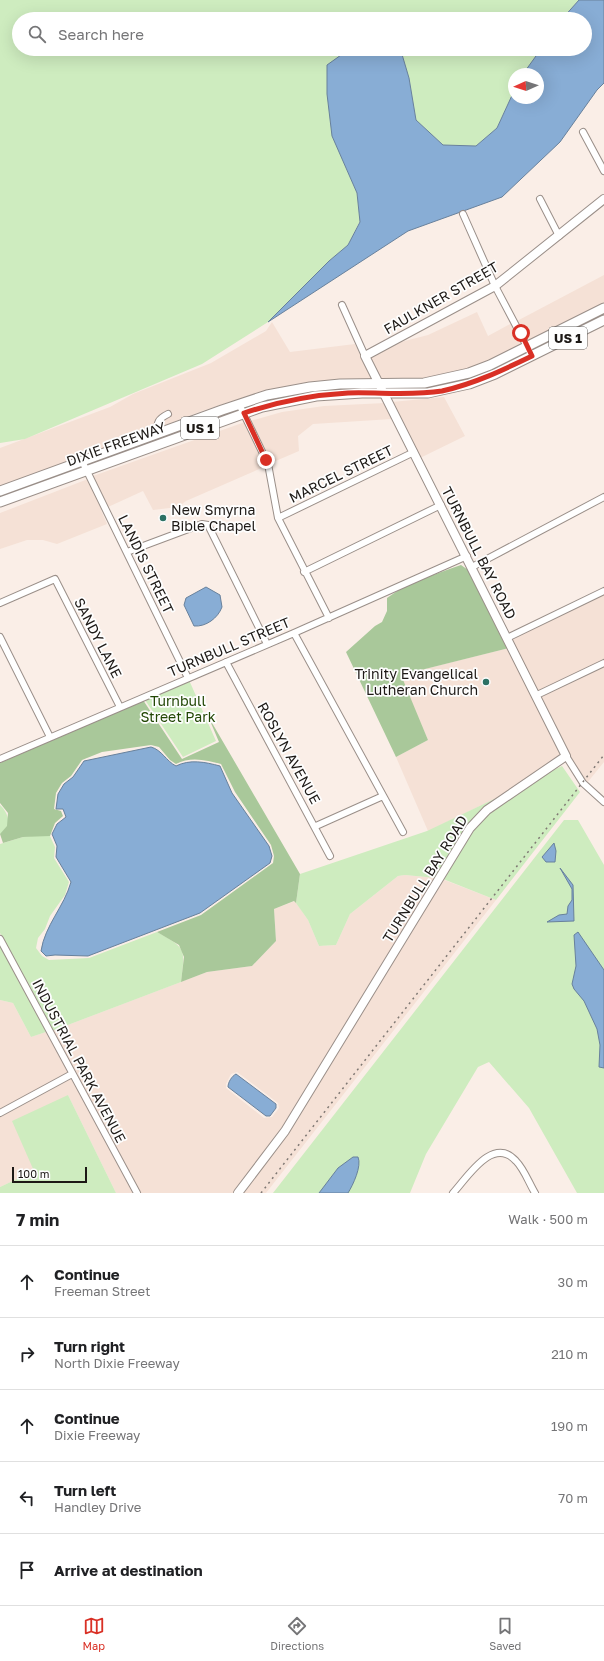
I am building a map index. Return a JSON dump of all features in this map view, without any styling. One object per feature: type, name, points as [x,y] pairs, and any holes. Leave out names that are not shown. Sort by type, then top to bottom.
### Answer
[{"type":"main road","name":"US 1","points":[[378,383],[414,383],[453,378],[490,365],[604,308]]},
{"type":"main road","name":"US 1","points":[[383,393],[422,393],[456,388],[495,374],[604,320]]},
{"type":"main road","name":"DIXIE FREEWAY","points":[[0,491],[239,404],[278,393],[310,387],[351,383],[378,383]]},
{"type":"main road","name":"DIXIE FREEWAY","points":[[0,502],[244,413],[278,403],[316,396],[347,393],[383,393]]},
{"type":"street","points":[[583,132],[604,171]]},
{"type":"street","points":[[540,199],[559,236]]},
{"type":"street","name":"FAULKNER STREET","points":[[365,356],[495,286],[604,200]]},
{"type":"street","points":[[463,214],[495,286],[532,356]]},
{"type":"street","points":[[342,305],[365,356]]},
{"type":"street","name":"TURNBULL BAY ROAD","points":[[238,1193],[286,1131],[470,828],[487,810],[566,756],[537,695],[365,356]]},
{"type":"street","points":[[239,404],[268,464],[278,518],[304,572],[329,618]]},
{"type":"street","points":[[157,433],[159,419],[168,414]]},
{"type":"street","name":"MARCEL STREET","points":[[278,518],[414,452]]},
{"type":"street","name":"LANDIS STREET","points":[[82,461],[188,678]]},
{"type":"street","points":[[472,566],[604,497]]},
{"type":"street","points":[[304,572],[441,505]]},
{"type":"street","points":[[127,552],[202,524],[208,525],[267,644]]},
{"type":"street","name":"TURNBULL STREET","points":[[0,758],[267,644],[294,634],[467,556]]},
{"type":"street","name":"SANDY LANE","points":[[0,603],[55,579],[120,707]]},
{"type":"street","points":[[507,638],[604,591]]},
{"type":"street","points":[[294,634],[403,832]]},
{"type":"street","points":[[0,637],[50,737]]},
{"type":"street","name":"ROSLYN AVENUE","points":[[226,662],[316,826],[330,856]]},
{"type":"street","points":[[537,695],[604,663]]},
{"type":"street","points":[[566,756],[583,783],[604,802]]},
{"type":"street","points":[[316,826],[383,796]]},
{"type":"street","name":"INDUSTRIAL PARK AVENUE","points":[[0,939],[137,1193]]},
{"type":"street","points":[[0,1113],[72,1074]]},
{"type":"street","points":[[453,1193],[483,1158],[495,1153],[505,1154],[517,1162],[535,1193]]},
{"type":"shaded area","points":[[604,275],[604,305],[529,343],[517,321]]},
{"type":"shaded area","points":[[477,312],[488,336],[512,323],[524,345],[488,363],[433,379],[380,380],[368,357],[393,344],[428,335]]},
{"type":"shaded area","points":[[272,322],[290,352],[355,344],[373,380],[297,384],[248,396],[202,411],[0,488],[0,448],[110,407],[133,394],[211,363],[266,331]]},
{"type":"shaded area","points":[[444,397],[465,436],[420,458],[392,402]]},
{"type":"shaded area","points":[[385,403],[392,419],[313,424],[298,436],[299,451],[271,463],[250,421],[282,412],[324,406]]},
{"type":"shaded area","points":[[245,422],[266,466],[186,501],[178,507],[153,510],[143,491],[108,507],[93,476]]},
{"type":"shaded area","points":[[88,479],[103,509],[101,510],[107,524],[57,544],[43,540],[27,540],[0,549],[0,513]]},
{"type":"shaded area","points":[[604,594],[604,660],[538,692],[511,639]]},
{"type":"shaded area","points":[[509,648],[563,755],[509,792],[428,831],[396,757],[428,740],[400,675]]},
{"type":"shaded area","points":[[604,666],[604,762],[587,783],[569,755],[541,696]]},
{"type":"shaded area","points":[[405,875],[437,878],[283,1130],[235,1193],[141,1193],[52,1031],[207,972],[252,966],[276,941],[274,909],[295,901],[308,920],[319,946],[336,945],[350,914],[398,876]],"holes":[[[237,1072],[278,1103],[279,1108],[272,1117],[264,1118],[226,1088],[226,1084],[231,1074]]]},
{"type":"shaded area","points":[[442,879],[496,900],[266,1193],[242,1193]]},
{"type":"shaded area","points":[[0,1000],[13,1003],[31,1037],[46,1032],[68,1073],[0,1110]]},
{"type":"shaded area","points":[[70,1077],[134,1193],[116,1193],[68,1095],[34,1171],[0,1187],[0,1116]]},
{"type":"green space","points":[[0,0],[579,0],[568,12],[12,12],[12,56],[348,56],[346,168],[357,193],[360,221],[348,245],[329,261],[268,322],[202,364],[25,439],[0,443]]},
{"type":"green space","points":[[402,56],[536,56],[527,68],[508,68],[508,104],[497,128],[476,146],[443,145],[416,120],[409,78]]},
{"type":"green space","points":[[461,565],[471,572],[509,648],[401,675],[428,740],[396,757],[346,652],[375,626],[382,622],[387,611],[387,598],[404,587]]},
{"type":"green space","name":"Turnbull Street Park","points":[[189,680],[216,741],[183,757],[145,700]]},
{"type":"green space","points":[[143,700],[182,759],[219,742],[208,716],[300,874],[296,903],[294,901],[274,909],[276,941],[252,966],[207,972],[181,982],[184,957],[179,945],[157,932],[201,915],[273,863],[274,856],[271,845],[235,792],[221,764],[193,759],[176,764],[170,760],[159,747],[151,745],[102,752],[82,760],[71,776],[62,783],[56,793],[54,809],[61,811],[63,816],[55,823],[50,836],[23,837],[3,843],[0,834],[7,826],[8,813],[0,803],[0,763]]},
{"type":"green space","points":[[562,766],[580,792],[496,900],[443,879],[457,854],[481,820],[513,793]]},
{"type":"green space","points":[[509,792],[484,808],[437,878],[405,875],[398,876],[350,914],[336,945],[319,946],[308,920],[296,903],[300,874],[427,831]]},
{"type":"green space","points":[[0,805],[6,812],[8,824],[7,828],[0,834]]},
{"type":"green space","points":[[564,820],[578,820],[604,865],[604,1193],[577,1193],[529,1108],[489,1062],[478,1067],[426,1154],[410,1193],[273,1193]]},
{"type":"green space","points":[[40,835],[50,836],[55,847],[54,858],[69,882],[65,895],[50,916],[45,929],[38,938],[36,948],[42,956],[49,960],[89,958],[157,932],[174,942],[182,951],[183,962],[181,982],[52,1031],[0,933],[0,844],[23,837]]},
{"type":"green space","points":[[0,945],[46,1032],[31,1037],[13,1003],[0,1000]]},
{"type":"green space","points":[[68,1095],[116,1193],[0,1193],[0,1187],[34,1171],[12,1121]]},
{"type":"water","points":[[579,0],[604,0],[604,83],[597,90],[560,142],[502,197],[408,231],[268,322],[329,261],[348,245],[360,222],[357,193],[332,136],[327,94],[327,65],[340,56],[402,56],[409,78],[416,120],[443,145],[476,146],[497,128],[508,104],[544,104],[544,68],[527,68],[536,56],[592,56],[592,12],[568,12]]},
{"type":"water","points":[[206,587],[220,595],[222,607],[218,615],[211,621],[203,625],[194,626],[184,605],[186,598]]},
{"type":"water","points":[[151,747],[155,748],[176,766],[187,762],[203,762],[220,766],[232,793],[269,846],[272,856],[270,863],[200,913],[88,956],[46,956],[41,951],[46,933],[64,900],[71,882],[56,857],[57,846],[52,834],[57,824],[66,817],[63,809],[56,809],[58,794],[64,784],[73,777],[84,761]]},
{"type":"water","points":[[554,843],[556,851],[555,862],[546,862],[542,857]]},
{"type":"water","points":[[560,868],[573,885],[574,921],[547,922],[559,915],[567,914],[568,906],[572,900],[572,889]]},
{"type":"water","points":[[578,932],[604,970],[604,1068],[599,1067],[600,1045],[597,1029],[584,1001],[574,989],[572,984],[576,966],[574,935]]},
{"type":"water","points":[[236,1074],[276,1104],[276,1108],[270,1116],[266,1116],[228,1087],[230,1079]]},
{"type":"water","points":[[353,1157],[358,1157],[359,1165],[348,1193],[319,1193],[338,1168]]},
{"type":"railway","points":[[261,1193],[604,755]]},
{"type":"place","name":"New Smyrna Bible Chapel","points":[[163,518]]},
{"type":"place","name":"Trinity Evangelical Lutheran Church","points":[[486,682]]},
{"type":"route","points":[[266,460],[244,413],[278,403],[316,396],[347,393],[417,394],[456,388],[495,374],[532,356],[521,333]]}]
